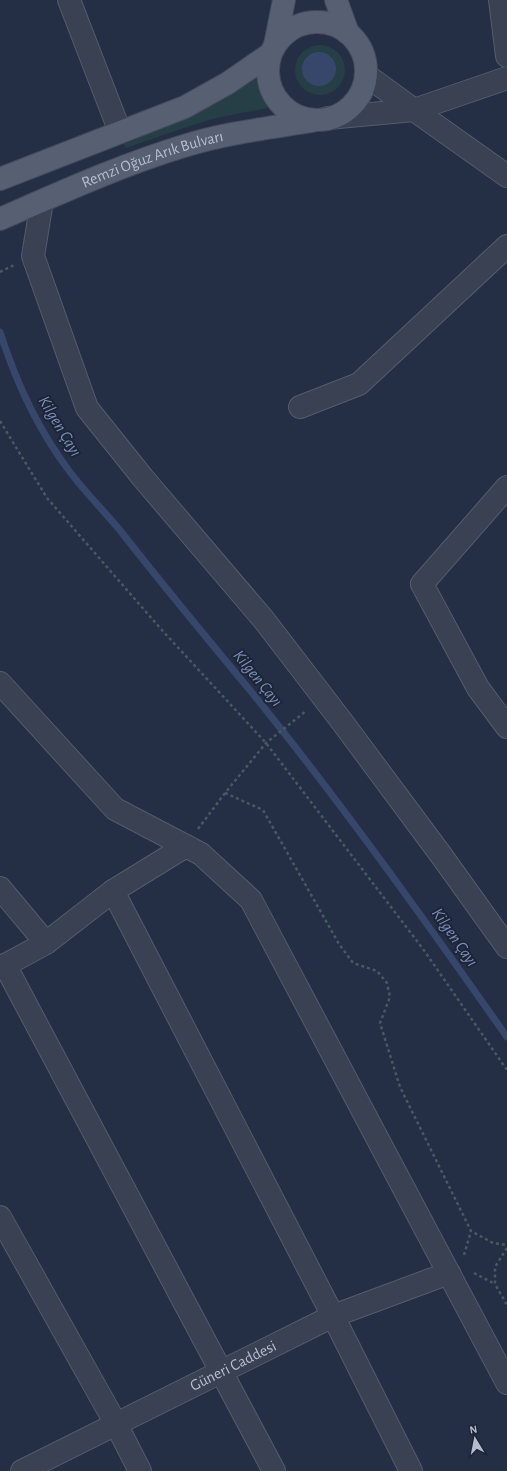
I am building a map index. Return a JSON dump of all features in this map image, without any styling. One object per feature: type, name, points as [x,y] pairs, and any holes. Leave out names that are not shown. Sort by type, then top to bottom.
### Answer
[{"type":"main road","points":[[284,0],[273,50],[267,69],[269,84],[275,98],[285,109],[298,117],[320,119]]},
{"type":"main road","points":[[336,0],[348,33]]},
{"type":"main road","name":"Remzi Oğuz Arık Bulvarı","points":[[0,179],[165,115],[198,100],[228,83],[273,50],[286,32],[301,25],[317,22],[333,25],[348,33],[358,46],[365,60],[366,75],[362,91],[354,104],[344,112],[320,119],[236,133],[185,145],[141,159],[0,219]]},
{"type":"street","points":[[69,0],[120,132]]},
{"type":"street","points":[[500,0],[507,56]]},
{"type":"street","points":[[366,75],[507,176]]},
{"type":"street","points":[[320,119],[414,110],[507,78]]},
{"type":"street","points":[[42,201],[33,256],[87,408],[143,478],[264,620],[390,786],[507,947]]},
{"type":"street","points":[[300,407],[359,384],[507,246]]},
{"type":"street","points":[[506,490],[422,584],[478,688],[507,727]]},
{"type":"street","points":[[0,683],[115,809],[201,854],[251,900],[457,1266],[507,1383]]},
{"type":"street","points":[[186,846],[113,891],[46,943],[3,967],[222,1371],[274,1471]]},
{"type":"street","points":[[0,888],[46,943]]},
{"type":"street","points":[[113,891],[333,1316],[411,1471]]},
{"type":"street","points":[[0,1217],[116,1424],[140,1471]]},
{"type":"street","name":"Güneri Caddesi","points":[[22,1471],[333,1316],[457,1266]]},
{"type":"path","points":[[0,272],[8,268]]},
{"type":"path","points":[[0,421],[47,498],[160,628],[266,742],[423,948],[507,1070]]},
{"type":"path","points":[[186,846],[225,793],[266,742],[307,711]]},
{"type":"path","points":[[225,793],[263,810],[339,944],[353,963],[376,971],[387,983],[390,997],[380,1023],[400,1087],[471,1231],[493,1243],[507,1246],[495,1267],[495,1284],[507,1305]]},
{"type":"path","points":[[457,1266],[464,1256],[471,1231]]},
{"type":"path","points":[[471,1271],[495,1284]]},
{"type":"shaded area","points":[[315,45],[325,45],[338,52],[345,65],[345,75],[338,88],[325,95],[315,95],[306,91],[299,84],[295,75],[295,65],[299,56],[306,49]]},
{"type":"shaded area","points":[[255,71],[258,87],[268,108],[212,119],[126,148],[124,144],[172,124]]},
{"type":"water","points":[[316,52],[322,52],[326,53],[333,59],[336,69],[335,76],[329,83],[322,86],[316,86],[312,85],[305,79],[302,72],[302,66],[303,62],[309,55]]},
{"type":"waterway","name":"Kilgen Çayı","points":[[0,332],[13,369],[29,405],[58,456],[283,731],[349,817],[507,1037]]}]
